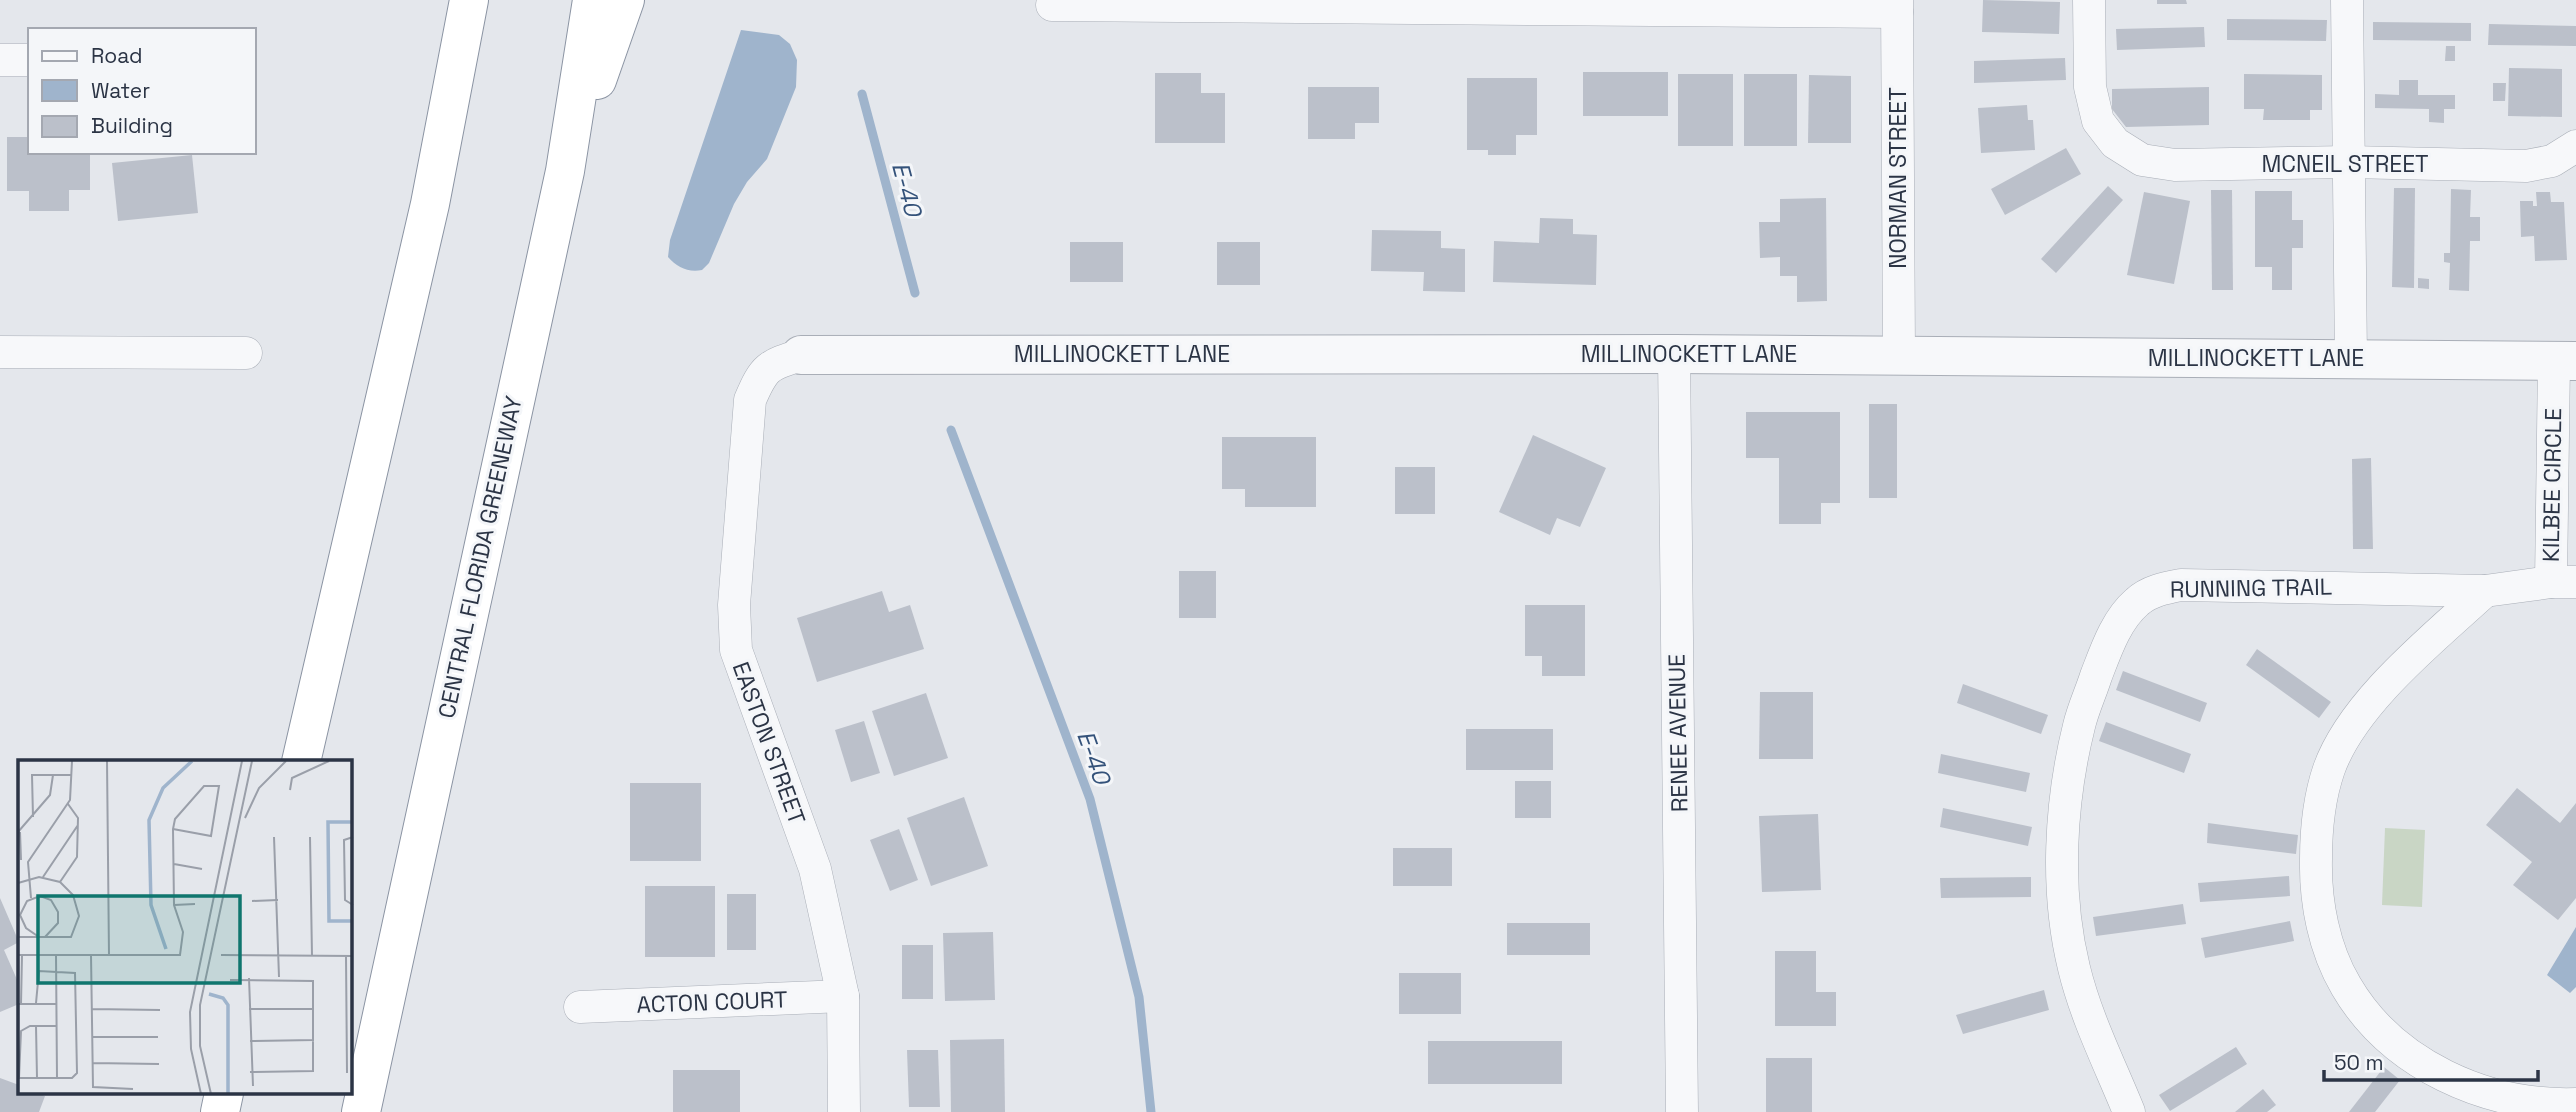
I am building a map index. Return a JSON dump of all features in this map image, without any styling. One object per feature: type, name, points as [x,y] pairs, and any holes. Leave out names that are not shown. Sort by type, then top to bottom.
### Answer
[{"type":"highway","points":[[301,760],[430,204],[469,0]]},
{"type":"highway","name":"CENTRAL FLORIDA GREENEWAY","points":[[361,1112],[565,171],[592,0]]},
{"type":"highway","points":[[565,171],[625,0]]},
{"type":"highway","points":[[220,1112],[224,1094]]},
{"type":"street","name":"MCNEIL STREET","points":[[2089,0],[2091,95],[2098,121],[2115,143],[2141,160],[2175,165],[2349,162],[2526,166],[2552,161],[2576,146]]},
{"type":"street","points":[[2347,0],[2351,359]]},
{"type":"street","points":[[1052,5],[1897,6]]},
{"type":"street","name":"NORMAN STREET","points":[[1897,6],[1899,355]]},
{"type":"street","points":[[0,61],[28,60]]},
{"type":"street","points":[[0,352],[246,353]]},
{"type":"street","name":"MILLINOCKETT LANE","points":[[801,355],[1674,354],[2565,361]]},
{"type":"street","name":"RENEE AVENUE","points":[[1674,354],[1682,1112]]},
{"type":"street","name":"EASTON STREET","points":[[801,355],[774,364],[760,377],[750,400],[734,606],[736,650],[814,869],[843,996],[844,1112]]},
{"type":"street","name":"KILBEE CIRCLE","points":[[2565,361],[2568,586]]},
{"type":"street","name":"RUNNING TRAIL","points":[[2129,1112],[2090,1017],[2074,969],[2062,861],[2070,775],[2079,724],[2102,659],[2122,618],[2138,601],[2159,589],[2181,585],[2485,591],[2568,586]]},
{"type":"street","points":[[2485,591],[2376,694],[2349,732],[2329,768],[2321,798],[2316,838],[2319,908],[2331,954],[2345,986],[2368,1016],[2416,1060],[2456,1082],[2488,1094],[2556,1105],[2576,1104]]},
{"type":"street","name":"ACTON COURT","points":[[580,1007],[843,996]]},
{"type":"green space","points":[[2385,828],[2425,830],[2422,907],[2382,905]]},
{"type":"water","points":[[741,30],[779,35],[790,44],[797,60],[796,87],[767,159],[747,182],[734,204],[709,263],[702,270],[687,270],[668,257],[670,240]]},
{"type":"water","points":[[2576,927],[2576,987],[2570,993],[2547,975]]},
{"type":"building","points":[[1983,0],[2060,2],[2059,34],[1982,32]]},
{"type":"building","points":[[2157,0],[2186,0],[2187,4],[2157,4]]},
{"type":"building","points":[[2227,19],[2327,20],[2326,41],[2227,40]]},
{"type":"building","points":[[2373,22],[2471,23],[2471,41],[2373,40]]},
{"type":"building","points":[[2489,24],[2576,26],[2576,46],[2488,45]]},
{"type":"building","points":[[2204,27],[2205,47],[2117,50],[2116,29]]},
{"type":"building","points":[[2446,46],[2455,46],[2455,61],[2445,61]]},
{"type":"building","points":[[2065,58],[2066,80],[1974,83],[1974,61]]},
{"type":"building","points":[[2509,68],[2562,69],[2562,117],[2508,116]]},
{"type":"building","points":[[1583,72],[1668,72],[1668,116],[1583,116]]},
{"type":"building","points":[[1155,73],[1201,73],[1201,93],[1225,93],[1225,143],[1155,143]]},
{"type":"building","points":[[1678,74],[1733,74],[1733,146],[1678,146]]},
{"type":"building","points":[[1744,74],[1797,74],[1797,146],[1744,146]]},
{"type":"building","points":[[2244,74],[2322,75],[2322,110],[2310,110],[2310,120],[2263,120],[2264,109],[2244,109]]},
{"type":"building","points":[[1809,75],[1851,76],[1851,143],[1808,143]]},
{"type":"building","points":[[1467,78],[1537,78],[1537,135],[1516,135],[1516,155],[1488,155],[1488,150],[1467,150]]},
{"type":"building","points":[[2399,80],[2418,80],[2418,95],[2455,95],[2455,109],[2444,109],[2444,123],[2429,122],[2429,109],[2375,108],[2375,94],[2399,95]]},
{"type":"building","points":[[2493,83],[2506,83],[2505,101],[2493,101]]},
{"type":"building","points":[[1308,87],[1379,87],[1379,123],[1355,123],[1355,139],[1308,139]]},
{"type":"building","points":[[2209,87],[2209,125],[2126,127],[2112,109],[2112,89]]},
{"type":"building","points":[[2027,105],[2028,120],[2033,120],[2035,150],[1981,153],[1978,108]]},
{"type":"building","points":[[7,137],[28,137],[28,154],[90,154],[90,190],[69,190],[69,211],[29,211],[29,191],[7,191]]},
{"type":"building","points":[[2066,148],[2081,174],[2005,215],[1991,189]]},
{"type":"building","points":[[192,155],[198,213],[118,221],[112,163]]},
{"type":"building","points":[[2108,186],[2123,200],[2056,273],[2041,259]]},
{"type":"building","points":[[2394,188],[2415,188],[2414,288],[2392,287]]},
{"type":"building","points":[[2451,189],[2471,190],[2470,217],[2480,217],[2480,241],[2470,241],[2469,291],[2449,290],[2450,263],[2444,262],[2444,253],[2450,253]]},
{"type":"building","points":[[2211,190],[2232,190],[2233,290],[2212,290]]},
{"type":"building","points":[[2255,191],[2292,191],[2292,220],[2303,220],[2303,248],[2292,248],[2292,290],[2272,290],[2272,267],[2255,267]]},
{"type":"building","points":[[2144,192],[2190,201],[2174,284],[2127,275]]},
{"type":"building","points":[[2536,192],[2550,192],[2551,202],[2564,202],[2567,260],[2535,261],[2534,236],[2521,237],[2520,201],[2533,201],[2533,206],[2537,206]]},
{"type":"building","points":[[1826,198],[1827,301],[1797,302],[1797,276],[1780,276],[1780,257],[1760,258],[1759,222],[1780,222],[1780,199]]},
{"type":"building","points":[[1540,218],[1573,219],[1573,234],[1597,235],[1596,285],[1493,282],[1494,241],[1539,243]]},
{"type":"building","points":[[1372,230],[1441,231],[1441,248],[1465,249],[1465,292],[1423,291],[1424,272],[1371,271]]},
{"type":"building","points":[[1070,242],[1123,242],[1123,282],[1070,282]]},
{"type":"building","points":[[1217,242],[1260,242],[1260,285],[1217,285]]},
{"type":"building","points":[[2418,278],[2429,279],[2429,289],[2418,288]]},
{"type":"building","points":[[1869,404],[1897,404],[1897,498],[1869,498]]},
{"type":"building","points":[[1746,412],[1840,412],[1840,503],[1821,503],[1821,524],[1779,524],[1779,458],[1746,458]]},
{"type":"building","points":[[1533,435],[1606,468],[1580,527],[1557,518],[1550,535],[1499,512]]},
{"type":"building","points":[[1222,437],[1316,437],[1316,507],[1245,507],[1245,489],[1222,489]]},
{"type":"building","points":[[2371,458],[2373,549],[2353,549],[2352,459]]},
{"type":"building","points":[[1395,467],[1435,467],[1435,514],[1395,514]]},
{"type":"building","points":[[1179,571],[1216,571],[1216,618],[1179,618]]},
{"type":"building","points":[[882,591],[889,612],[910,605],[924,649],[817,682],[797,618]]},
{"type":"building","points":[[1525,605],[1585,605],[1585,676],[1542,676],[1542,656],[1525,656]]},
{"type":"building","points":[[2257,649],[2331,702],[2319,718],[2246,665]]},
{"type":"building","points":[[2123,671],[2207,703],[2200,722],[2116,690]]},
{"type":"building","points":[[1963,684],[2048,715],[2041,734],[1957,703]]},
{"type":"building","points":[[1760,692],[1813,692],[1813,759],[1759,759]]},
{"type":"building","points":[[926,693],[948,758],[894,776],[872,711]]},
{"type":"building","points":[[864,721],[880,773],[851,782],[835,730]]},
{"type":"building","points":[[2106,722],[2191,754],[2184,773],[2099,741]]},
{"type":"building","points":[[1466,729],[1553,729],[1553,770],[1466,770]]},
{"type":"building","points":[[1941,754],[2030,773],[2026,792],[1938,773]]},
{"type":"building","points":[[1515,781],[1551,781],[1551,818],[1515,818]]},
{"type":"building","points":[[630,783],[701,783],[701,861],[630,861]]},
{"type":"building","points":[[2517,788],[2560,823],[2576,803],[2576,898],[2558,920],[2513,885],[2532,862],[2486,825]]},
{"type":"building","points":[[964,797],[988,866],[931,886],[907,818]]},
{"type":"building","points":[[1943,808],[2032,827],[2028,846],[1940,827]]},
{"type":"building","points":[[1818,814],[1821,890],[1762,892],[1759,816]]},
{"type":"building","points":[[2208,823],[2298,835],[2296,854],[2207,843]]},
{"type":"building","points":[[899,829],[918,880],[890,891],[870,840]]},
{"type":"building","points":[[1393,848],[1452,848],[1452,886],[1393,886]]},
{"type":"building","points":[[2289,876],[2290,896],[2200,902],[2198,883]]},
{"type":"building","points":[[2031,877],[2031,897],[1941,898],[1940,878]]},
{"type":"building","points":[[645,886],[715,886],[715,957],[645,957]]},
{"type":"building","points":[[727,894],[756,894],[756,950],[727,950]]},
{"type":"building","points":[[0,898],[18,940],[18,943],[4,950],[18,982],[18,1004],[0,1012]]},
{"type":"building","points":[[2183,904],[2186,924],[2096,936],[2093,917]]},
{"type":"building","points":[[2290,921],[2294,941],[2205,958],[2201,938]]},
{"type":"building","points":[[1507,923],[1590,923],[1590,955],[1507,955]]},
{"type":"building","points":[[993,932],[995,1000],[945,1001],[943,933]]},
{"type":"building","points":[[902,945],[933,945],[933,999],[902,999]]},
{"type":"building","points":[[1775,951],[1816,951],[1816,992],[1836,992],[1836,1026],[1775,1026]]},
{"type":"building","points":[[1399,973],[1461,973],[1461,1014],[1399,1014]]},
{"type":"building","points":[[2044,990],[2049,1010],[1963,1034],[1956,1015]]},
{"type":"building","points":[[1004,1039],[1005,1112],[951,1112],[950,1040]]},
{"type":"building","points":[[1428,1041],[1562,1041],[1562,1084],[1428,1084]]},
{"type":"building","points":[[2236,1047],[2247,1064],[2170,1111],[2159,1095]]},
{"type":"building","points":[[907,1050],[938,1050],[940,1107],[909,1107]]},
{"type":"building","points":[[1766,1058],[1812,1058],[1812,1112],[1766,1112]]},
{"type":"building","points":[[2384,1067],[2400,1080],[2375,1112],[2349,1112]]},
{"type":"building","points":[[673,1070],[740,1070],[740,1112],[673,1112]]},
{"type":"building","points":[[0,1078],[18,1085],[18,1094],[45,1096],[39,1112],[0,1112]]},
{"type":"building","points":[[2263,1089],[2276,1105],[2267,1112],[2235,1112]]},
{"type":"waterway","name":"E-40","points":[[862,94],[915,293]]},
{"type":"waterway","name":"E-40","points":[[951,430],[1090,799],[1139,997],[1151,1112]]}]
